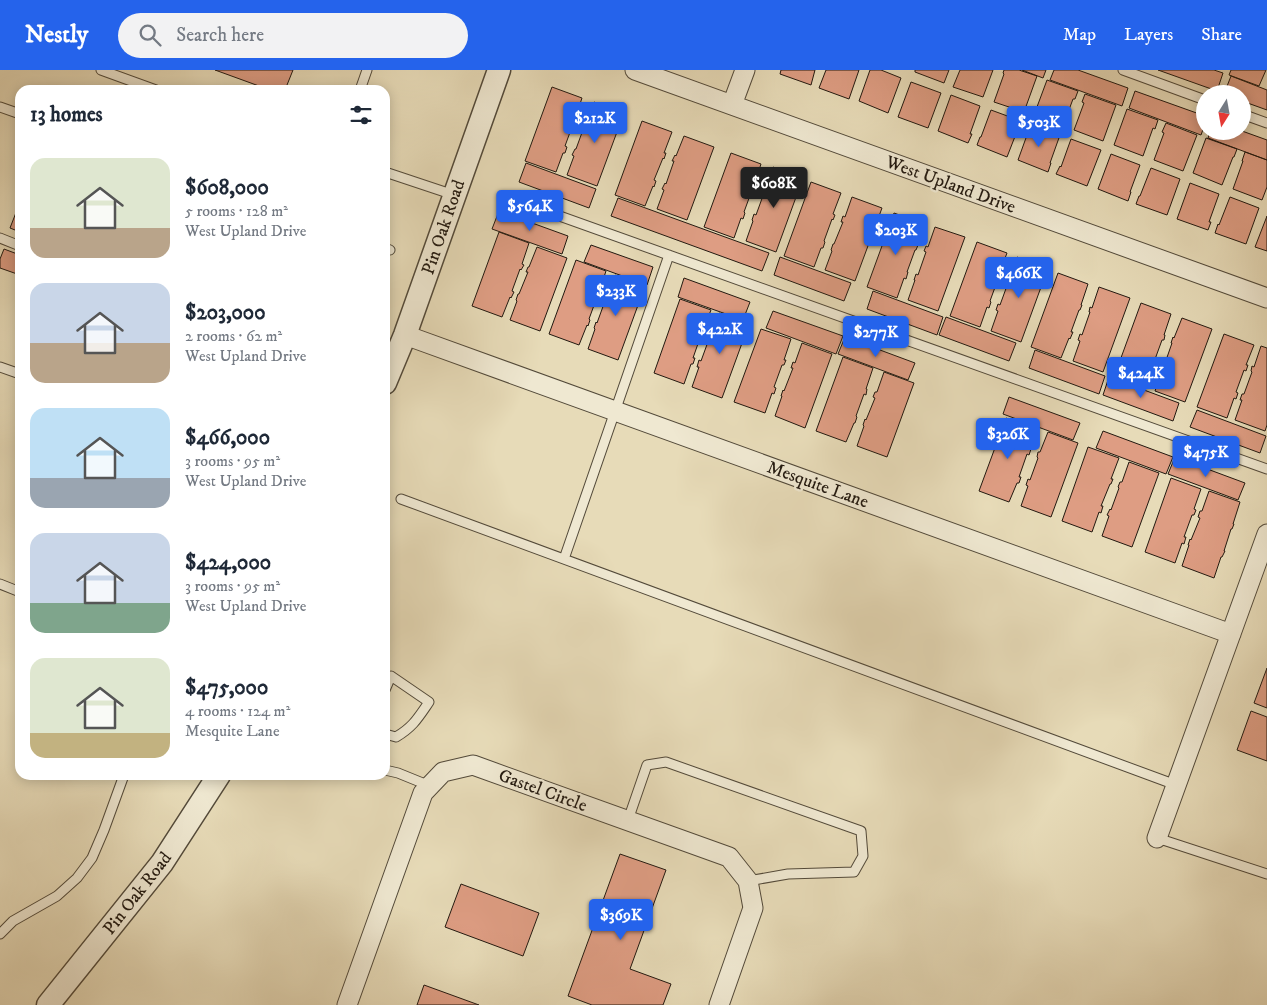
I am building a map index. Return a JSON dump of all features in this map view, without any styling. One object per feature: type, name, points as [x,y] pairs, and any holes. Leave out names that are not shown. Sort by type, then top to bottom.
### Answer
[{"type":"street","name":"Pin Oak Road","points":[[390,371],[405,335],[499,70]]},
{"type":"street","name":"West Upland Drive","points":[[635,70],[1267,298]]},
{"type":"street","points":[[732,105],[745,70]]},
{"type":"street","name":"Mesquite Lane","points":[[405,335],[1231,634]]},
{"type":"street","points":[[1157,838],[1267,534]]},
{"type":"street","name":"Gastel Circle","points":[[347,1005],[423,793],[443,772],[473,765],[729,857],[748,881],[753,908],[718,1005]]},
{"type":"street","name":"Pin Oak Road","points":[[48,1005],[162,863],[216,780]]},
{"type":"lane","points":[[101,70],[142,85]]},
{"type":"lane","points":[[362,85],[368,70]]},
{"type":"lane","points":[[1123,70],[1196,97]]},
{"type":"lane","points":[[0,107],[15,112]]},
{"type":"lane","points":[[1251,117],[1267,123]]},
{"type":"lane","points":[[390,174],[454,195]]},
{"type":"lane","points":[[512,199],[1267,469]]},
{"type":"lane","points":[[0,238],[15,244]]},
{"type":"lane","points":[[564,559],[669,255]]},
{"type":"lane","points":[[0,367],[15,372]]},
{"type":"lane","points":[[402,499],[1176,784]]},
{"type":"lane","points":[[0,584],[15,590]]},
{"type":"lane","points":[[390,678],[391,676],[429,702],[407,731],[396,737],[390,735]]},
{"type":"lane","points":[[628,820],[647,765],[666,762],[862,831],[863,856],[854,872],[788,874],[748,881]]},
{"type":"lane","points":[[390,771],[430,786]]},
{"type":"lane","points":[[0,934],[13,921],[57,896],[77,878],[92,858],[122,780]]},
{"type":"lane","points":[[1157,838],[1267,874]]},
{"type":"building","points":[[215,70],[293,70],[287,85],[256,85]]},
{"type":"building","points":[[781,70],[815,70],[811,85],[780,74]]},
{"type":"building","points":[[826,70],[859,70],[849,99],[819,88]]},
{"type":"building","points":[[870,70],[881,70],[901,78],[888,113],[859,101]]},
{"type":"building","points":[[915,70],[949,70],[944,83],[915,72]]},
{"type":"building","points":[[960,70],[993,70],[983,97],[953,87]]},
{"type":"building","points":[[1004,70],[1019,70],[1037,76],[1024,112],[994,102]]},
{"type":"building","points":[[1022,70],[1046,70],[1043,78]]},
{"type":"building","points":[[1054,70],[1078,70],[1128,88],[1122,106],[1050,80]]},
{"type":"building","points":[[1158,70],[1214,70],[1223,73],[1219,85],[1200,85]]},
{"type":"building","points":[[1231,70],[1266,70],[1259,86],[1229,75]]},
{"type":"building","points":[[1231,76],[1267,90],[1267,110],[1251,104],[1251,85],[1228,85]]},
{"type":"building","points":[[1047,80],[1078,91],[1063,126],[1034,115]]},
{"type":"building","points":[[911,82],[941,93],[928,128],[898,117]]},
{"type":"building","points":[[552,87],[582,98],[575,119],[575,125],[573,124],[565,146],[567,147],[565,153],[563,153],[556,172],[525,161]]},
{"type":"building","points":[[1135,91],[1196,113],[1196,133],[1129,108]]},
{"type":"building","points":[[1085,94],[1116,105],[1103,141],[1074,130],[1084,103],[1082,102]]},
{"type":"building","points":[[951,95],[980,106],[968,143],[938,131]]},
{"type":"building","points":[[594,102],[624,113],[597,186],[567,175],[574,156],[572,155]]},
{"type":"building","points":[[1127,109],[1158,120],[1155,129],[1153,128],[1143,156],[1114,145]]},
{"type":"building","points":[[991,110],[1021,121],[1007,157],[977,145]]},
{"type":"building","points":[[642,121],[672,132],[664,153],[666,153],[664,159],[654,180],[656,181],[654,187],[645,206],[615,195]]},
{"type":"building","points":[[1166,123],[1196,135],[1183,171],[1154,160],[1164,133],[1162,132]]},
{"type":"building","points":[[1031,124],[1060,135],[1048,172],[1018,160]]},
{"type":"building","points":[[1251,134],[1267,140],[1267,160],[1213,140],[1251,140]]},
{"type":"building","points":[[684,136],[714,147],[687,220],[657,209],[664,190],[662,189],[666,184],[674,161],[672,161]]},
{"type":"building","points":[[1071,139],[1101,150],[1087,186],[1056,174],[1061,167]]},
{"type":"building","points":[[1205,140],[1212,140],[1237,149],[1222,185],[1193,173]]},
{"type":"building","points":[[1245,152],[1267,160],[1267,187],[1262,200],[1233,189]]},
{"type":"building","points":[[731,153],[761,164],[754,190],[752,190],[743,219],[741,218],[734,238],[704,227]]},
{"type":"building","points":[[1111,154],[1140,165],[1128,201],[1098,189]]},
{"type":"building","points":[[526,163],[596,189],[589,208],[519,182]]},
{"type":"building","points":[[773,167],[803,178],[776,252],[746,241],[754,214],[756,215],[764,193],[762,192]]},
{"type":"building","points":[[1151,168],[1180,179],[1167,215],[1136,204]]},
{"type":"building","points":[[811,182],[841,193],[823,248],[821,248],[814,267],[784,256]]},
{"type":"building","points":[[1190,183],[1219,194],[1208,230],[1177,219]]},
{"type":"building","points":[[852,197],[882,208],[855,281],[825,270],[833,244],[843,222],[841,222],[843,216],[845,217]]},
{"type":"building","points":[[1230,197],[1259,208],[1246,244],[1215,233]]},
{"type":"building","points":[[618,198],[769,253],[762,271],[611,216]]},
{"type":"building","points":[[499,211],[568,236],[562,254],[492,229]]},
{"type":"building","points":[[894,213],[924,224],[906,279],[904,278],[897,298],[867,287]]},
{"type":"building","points":[[15,215],[15,230],[10,228]]},
{"type":"building","points":[[1267,216],[1267,251],[1255,247]]},
{"type":"building","points":[[935,227],[965,237],[938,311],[908,300],[916,274],[918,275],[926,252],[924,251],[926,246],[928,247]]},
{"type":"building","points":[[499,232],[529,243],[522,264],[524,265],[520,269],[512,291],[514,292],[502,317],[472,306]]},
{"type":"building","points":[[977,242],[1007,253],[989,308],[987,307],[980,327],[950,316]]},
{"type":"building","points":[[591,245],[653,267],[647,285],[584,262]]},
{"type":"building","points":[[537,247],[567,258],[540,331],[510,320],[518,294],[528,272],[526,272]]},
{"type":"building","points":[[4,249],[15,253],[15,273],[0,268],[0,259]]},
{"type":"building","points":[[780,257],[851,283],[844,301],[774,275]]},
{"type":"building","points":[[1017,257],[1048,268],[1021,342],[991,331],[998,311],[996,310],[998,304],[1000,305],[1008,283],[1006,282],[1008,277],[1010,278]]},
{"type":"building","points":[[576,260],[606,271],[588,326],[579,345],[549,334]]},
{"type":"building","points":[[1058,273],[1088,284],[1071,332],[1073,332],[1061,358],[1031,347]]},
{"type":"building","points":[[615,275],[645,286],[618,360],[588,349],[604,300]]},
{"type":"building","points":[[684,278],[750,302],[743,320],[678,297]]},
{"type":"building","points":[[1099,287],[1130,298],[1103,372],[1073,361],[1080,341],[1078,340],[1080,334],[1082,335],[1090,307],[1092,308]]},
{"type":"building","points":[[873,291],[943,317],[937,335],[867,309]]},
{"type":"building","points":[[680,299],[711,310],[703,330],[705,331],[703,336],[701,335],[693,358],[695,358],[693,364],[691,364],[684,384],[654,373]]},
{"type":"building","points":[[1141,303],[1171,314],[1164,340],[1162,340],[1154,362],[1156,362],[1145,388],[1114,377]]},
{"type":"building","points":[[773,311],[843,336],[836,354],[766,328]]},
{"type":"building","points":[[719,313],[749,324],[722,398],[692,387],[699,367],[697,367],[699,360],[701,361],[708,338]]},
{"type":"building","points":[[946,317],[1016,343],[1009,361],[939,335]]},
{"type":"building","points":[[1182,318],[1212,329],[1185,402],[1155,391],[1173,337]]},
{"type":"building","points":[[761,329],[791,339],[784,360],[786,360],[784,365],[782,365],[774,387],[776,388],[774,394],[772,393],[765,413],[734,402]]},
{"type":"building","points":[[1224,334],[1254,345],[1246,365],[1248,365],[1246,371],[1244,370],[1236,392],[1238,393],[1236,399],[1234,398],[1227,418],[1197,407]]},
{"type":"building","points":[[845,337],[915,363],[908,380],[838,354]]},
{"type":"building","points":[[802,343],[832,354],[805,428],[775,416],[783,390],[793,368],[791,368],[793,362],[795,363]]},
{"type":"building","points":[[1261,346],[1267,348],[1267,425],[1265,431],[1235,420],[1242,400],[1240,400],[1242,394],[1244,394],[1252,372],[1252,366],[1254,367]]},
{"type":"building","points":[[1035,350],[1105,376],[1099,394],[1029,368]]},
{"type":"building","points":[[843,357],[873,368],[866,389],[866,395],[864,394],[855,423],[846,442],[816,431]]},
{"type":"building","points":[[884,372],[914,383],[887,457],[857,446],[865,419],[875,398],[873,397],[875,392],[877,392]]},
{"type":"building","points":[[1109,377],[1179,403],[1173,421],[1103,395]]},
{"type":"building","points":[[1009,397],[1080,423],[1073,440],[1003,414]]},
{"type":"building","points":[[1197,410],[1266,436],[1260,453],[1190,427]]},
{"type":"building","points":[[1006,418],[1036,429],[1029,449],[1031,449],[1029,455],[1027,454],[1019,477],[1021,477],[1019,483],[1017,483],[1009,502],[979,491]]},
{"type":"building","points":[[1103,431],[1173,457],[1166,474],[1096,448]]},
{"type":"building","points":[[1048,432],[1078,443],[1051,517],[1021,506],[1028,486],[1026,485],[1028,479],[1030,480],[1038,458],[1038,452],[1040,452]]},
{"type":"building","points":[[1088,447],[1119,458],[1111,479],[1113,479],[1101,506],[1103,506],[1101,513],[1099,512],[1092,532],[1062,521]]},
{"type":"building","points":[[1175,457],[1245,483],[1238,500],[1168,474]]},
{"type":"building","points":[[1129,462],[1159,473],[1132,547],[1102,536],[1109,516],[1107,515],[1111,510],[1118,487],[1120,482],[1122,482]]},
{"type":"building","points":[[1171,478],[1201,489],[1194,509],[1196,510],[1194,515],[1192,515],[1184,537],[1186,537],[1184,544],[1182,543],[1175,563],[1145,552]]},
{"type":"building","points":[[1209,491],[1240,502],[1225,551],[1214,578],[1182,566],[1190,539],[1200,518],[1198,517],[1200,511],[1202,511]]},
{"type":"building","points":[[1267,668],[1267,708],[1254,703]]},
{"type":"building","points":[[1251,711],[1267,717],[1267,761],[1237,750]]},
{"type":"building","points":[[620,854],[666,870],[630,969],[671,984],[663,1005],[592,1005],[568,996]]},
{"type":"building","points":[[461,884],[539,913],[523,956],[445,927]]},
{"type":"building","points":[[424,985],[479,1005],[417,1005]]}]
